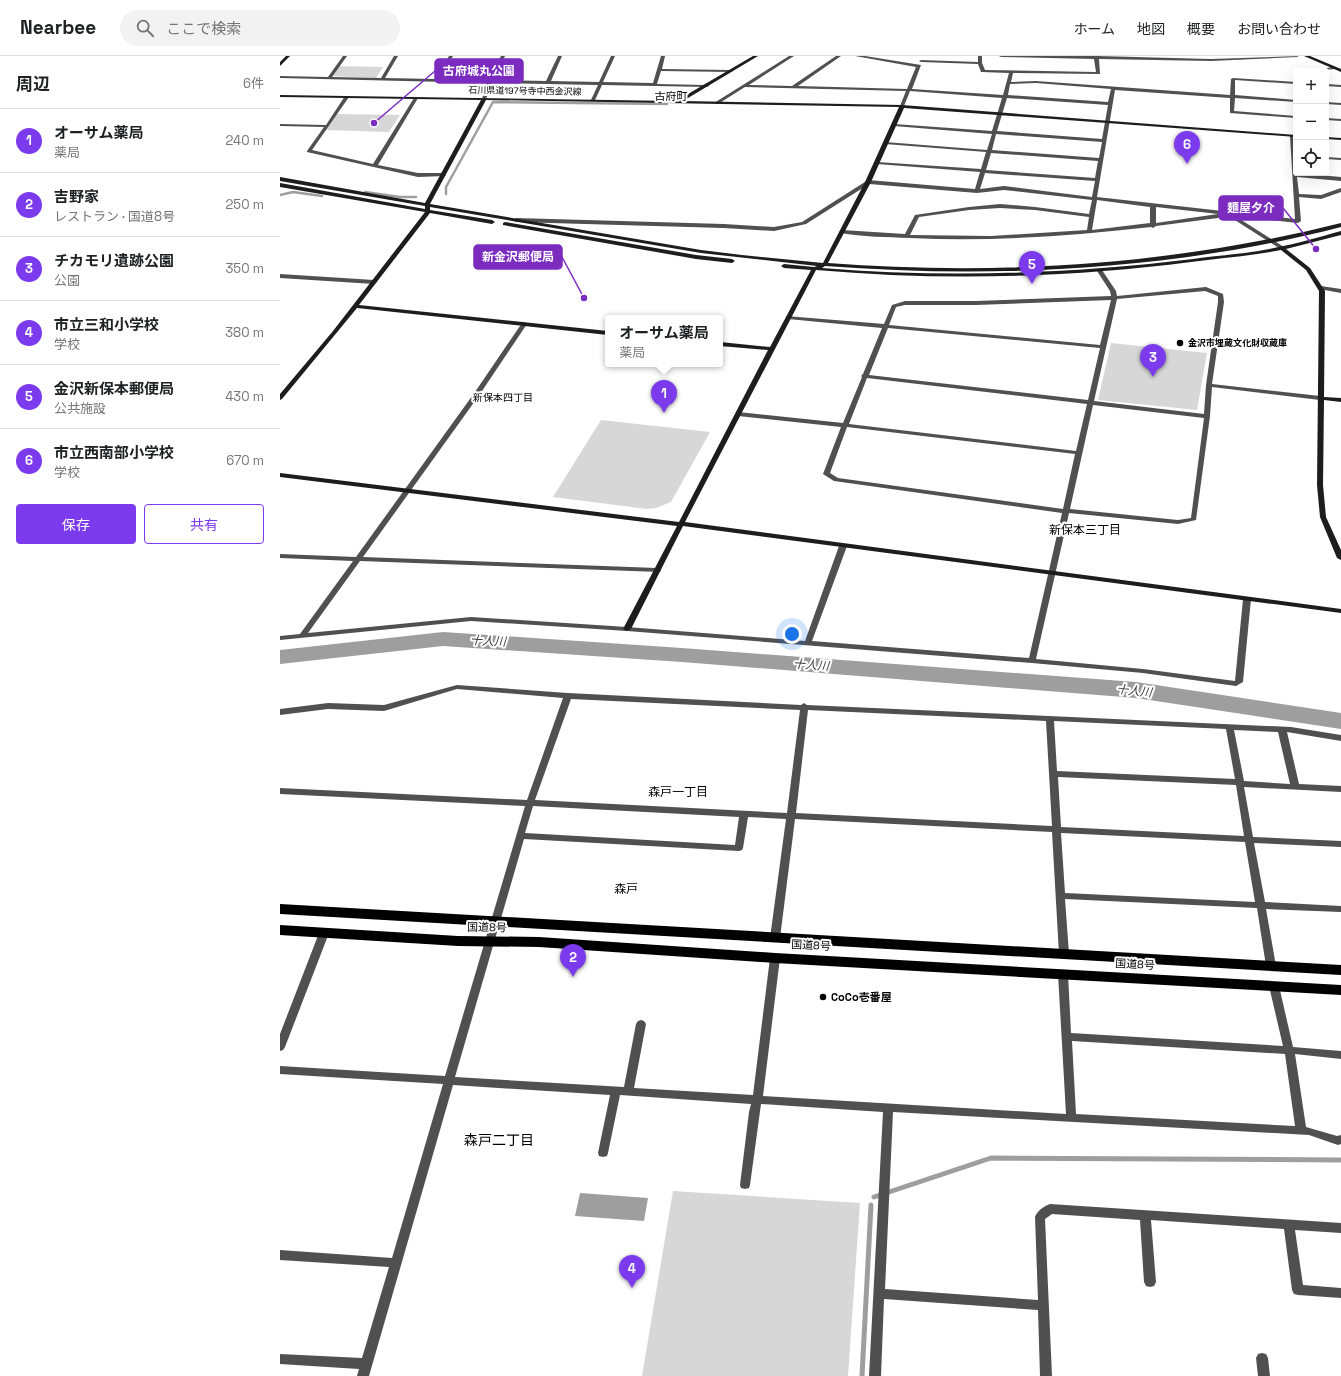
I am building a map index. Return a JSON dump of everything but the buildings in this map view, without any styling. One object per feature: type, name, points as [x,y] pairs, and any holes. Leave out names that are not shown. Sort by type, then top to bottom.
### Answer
[{"type":"highway","name":"国道8号","points":[[280,909],[1341,970]]},
{"type":"highway","name":"国道8号","points":[[280,930],[638,948],[775,958],[1341,990]]},
{"type":"street","points":[[280,65],[288,56]]},
{"type":"street","points":[[329,78],[344,56]]},
{"type":"street","points":[[382,79],[396,56]]},
{"type":"street","points":[[437,80],[451,56]]},
{"type":"street","points":[[280,398],[356,306],[428,211],[428,204],[484,99],[490,81],[503,56]]},
{"type":"street","points":[[548,82],[560,56]]},
{"type":"street","points":[[593,100],[613,56]]},
{"type":"street","points":[[655,84],[663,56]]},
{"type":"street","name":"石川県道197号寺中西金沢線","points":[[280,96],[677,102],[707,86],[756,56]]},
{"type":"street","points":[[716,103],[792,56]]},
{"type":"street","points":[[793,87],[839,56]]},
{"type":"street","points":[[857,56],[919,66]]},
{"type":"street","points":[[980,56],[980,63],[983,71],[1098,73],[1097,57]]},
{"type":"street","points":[[1001,56],[1215,58],[1297,56]]},
{"type":"street","points":[[1041,56],[1044,72]]},
{"type":"street","points":[[1306,56],[1341,71]]},
{"type":"street","points":[[627,629],[788,317],[814,269],[825,264],[868,182],[909,90],[921,58],[980,63]]},
{"type":"street","points":[[1329,69],[1333,68]]},
{"type":"street","points":[[659,70],[731,71]]},
{"type":"street","points":[[977,191],[1011,72]]},
{"type":"street","points":[[280,77],[707,86]]},
{"type":"street","points":[[1293,83],[1233,79],[1232,112],[1293,117]]},
{"type":"street","points":[[1008,83],[1036,82],[1293,101]]},
{"type":"street","points":[[1329,85],[1341,86]]},
{"type":"street","points":[[745,86],[909,90],[1110,104]]},
{"type":"street","points":[[1089,232],[1113,88]]},
{"type":"street","points":[[348,97],[310,151],[418,175],[443,175]]},
{"type":"street","points":[[375,165],[416,98]]},
{"type":"street","points":[[677,102],[902,106],[1293,136]]},
{"type":"street","points":[[1329,103],[1341,104]]},
{"type":"street","points":[[1329,119],[1341,120]]},
{"type":"street","points":[[280,125],[327,126]]},
{"type":"street","points":[[894,125],[1105,141]]},
{"type":"street","points":[[1329,138],[1341,139]]},
{"type":"street","points":[[886,143],[1102,160]]},
{"type":"street","points":[[1329,158],[1341,159]]},
{"type":"street","points":[[876,163],[1098,180]]},
{"type":"street","points":[[513,220],[774,229],[804,223],[868,182],[977,191],[1004,188],[1298,221],[1296,176]]},
{"type":"street","points":[[1307,176],[1341,179]]},
{"type":"street","points":[[280,179],[513,220],[722,254],[825,264],[915,268],[1004,269],[1070,266],[1214,252],[1273,242],[1341,225]]},
{"type":"street","points":[[280,185],[696,257],[814,269],[956,276],[1100,271],[1174,263],[1282,248],[1341,233]]},
{"type":"street","points":[[1296,195],[1321,197],[1341,190]]},
{"type":"street","points":[[1153,205],[1153,226]]},
{"type":"street","points":[[907,236],[917,216],[956,210],[999,206],[1029,208],[1092,216]]},
{"type":"street","points":[[842,232],[907,236],[1011,237],[1153,226],[1228,214],[1273,242],[1308,269],[1321,288],[1320,485],[1323,517],[1341,558]]},
{"type":"street","points":[[1032,661],[1114,298],[1113,292],[1100,271]]},
{"type":"street","points":[[280,276],[374,282]]},
{"type":"street","points":[[1321,288],[1341,290]]},
{"type":"street","points":[[1206,289],[1221,295],[1194,519],[1178,522],[1066,511],[836,480],[826,474],[885,326],[894,306],[905,303],[976,303],[1114,298],[1206,289]]},
{"type":"street","points":[[356,306],[605,333]]},
{"type":"street","points":[[788,317],[1103,347]]},
{"type":"street","points":[[302,636],[359,559],[406,490],[478,393],[524,324]]},
{"type":"street","points":[[723,344],[772,349]]},
{"type":"street","points":[[864,376],[1207,416]]},
{"type":"street","points":[[1209,386],[1341,400]]},
{"type":"street","points":[[738,414],[1080,453]]},
{"type":"street","points":[[280,475],[681,524],[1247,599],[1341,610]]},
{"type":"street","points":[[808,643],[843,546]]},
{"type":"street","points":[[280,556],[657,570]]},
{"type":"street","points":[[280,638],[471,619],[627,629],[1032,661],[1143,671],[1236,684],[1239,682],[1247,599]]},
{"type":"street","points":[[280,712],[328,706],[384,708],[457,687],[568,696],[804,706],[1282,730],[1341,738]]},
{"type":"street","points":[[363,1376],[520,836],[530,803],[568,696]]},
{"type":"street","points":[[775,938],[792,817],[804,706]]},
{"type":"street","points":[[1050,718],[1064,954]]},
{"type":"street","points":[[1230,728],[1271,966]]},
{"type":"street","points":[[1282,730],[1295,787]]},
{"type":"street","points":[[1053,774],[1341,789]]},
{"type":"street","points":[[280,791],[1056,831],[1341,844]]},
{"type":"street","points":[[520,836],[739,848],[744,815]]},
{"type":"street","points":[[1060,896],[1261,904],[1341,909]]},
{"type":"street","points":[[280,1047],[324,933]]},
{"type":"street","points":[[745,1185],[754,1112],[760,1089],[775,958]]},
{"type":"street","points":[[1063,974],[1071,1118]]},
{"type":"street","points":[[1274,986],[1289,1050],[1301,1130]]},
{"type":"street","points":[[628,1092],[641,1024]]},
{"type":"street","points":[[1066,1037],[1289,1050],[1341,1055]]},
{"type":"street","points":[[280,1070],[888,1108],[1301,1130],[1338,1140],[1341,1139]]},
{"type":"street","points":[[603,1153],[616,1091]]},
{"type":"street","points":[[875,1376],[888,1108]]},
{"type":"street","points":[[1046,1376],[1040,1217],[1050,1208],[1341,1228]]},
{"type":"street","points":[[1145,1215],[1150,1282]]},
{"type":"street","points":[[1289,1224],[1298,1290],[1341,1293]]},
{"type":"street","points":[[280,1256],[396,1263]]},
{"type":"street","points":[[879,1294],[1044,1305]]},
{"type":"street","points":[[1262,1358],[1264,1376]]},
{"type":"street","points":[[280,1359],[366,1364]]},
{"type":"shaded area","points":[[336,66],[383,67],[376,78],[329,76]]},
{"type":"shaded area","points":[[336,114],[400,115],[389,132],[324,130]]},
{"type":"shaded area","points":[[1111,343],[1207,353],[1197,410],[1098,400]]},
{"type":"shaded area","points":[[601,420],[710,432],[671,502],[656,508],[647,509],[553,497]]},
{"type":"shaded area","points":[[673,1191],[860,1203],[848,1376],[642,1376]]},
{"type":"shaded area","points":[[580,1193],[648,1198],[644,1221],[575,1216]]},
{"type":"waterway","points":[[446,194],[446,187],[493,102],[667,104]]},
{"type":"waterway","points":[[280,195],[293,192],[322,196]]},
{"type":"waterway","points":[[365,192],[400,197],[416,197]]},
{"type":"waterway","name":"十人川","points":[[280,657],[443,639],[682,655],[1136,690],[1341,721]]},
{"type":"waterway","points":[[874,1197],[991,1158],[1341,1160]]},
{"type":"waterway","points":[[862,1376],[871,1205]]},
{"type":"place","name":"古府城丸公園","points":[[374,123]]},
{"type":"place","name":"市立西南部小学校","points":[[1187,164]]},
{"type":"place","name":"麺屋夕介","points":[[1316,249]]},
{"type":"place","name":"金沢新保本郵便局","points":[[1032,284]]},
{"type":"place","name":"新金沢郵便局","points":[[584,298]]},
{"type":"place","name":"金沢市埋蔵文化財収蔵庫","points":[[1180,343]]},
{"type":"place","name":"チカモリ遺跡公園","points":[[1153,377]]},
{"type":"place","name":"オーサム薬局","points":[[664,413]]},
{"type":"place","name":"吉野家","points":[[573,977]]},
{"type":"place","name":"CoCo壱番屋","points":[[823,997]]},
{"type":"place","name":"市立三和小学校","points":[[632,1288]]},
{"type":"district","name":"古府町","points":[[671,96]]},
{"type":"district","name":"新保本四丁目","points":[[503,397]]},
{"type":"district","name":"新保本三丁目","points":[[1085,530]]},
{"type":"district","name":"森戸一丁目","points":[[678,792]]},
{"type":"district","name":"森戸","points":[[626,889]]},
{"type":"district","name":"森戸二丁目","points":[[499,1140]]}]
